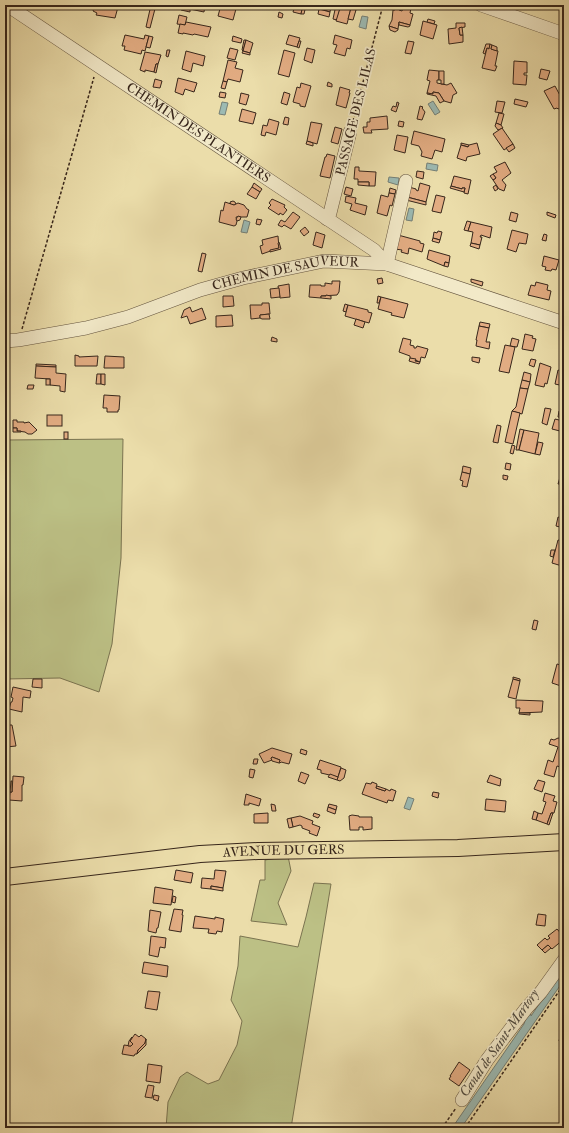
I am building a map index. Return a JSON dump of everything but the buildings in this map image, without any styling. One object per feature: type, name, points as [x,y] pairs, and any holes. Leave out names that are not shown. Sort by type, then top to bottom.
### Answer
[{"type":"main road","name":"AVENUE DU GERS","points":[[5,877],[200,854],[288,850],[458,848],[564,842]]},
{"type":"street","name":"CHEMIN DES PLANTIERS","points":[[7,5],[374,250],[386,264]]},
{"type":"street","points":[[481,5],[564,34]]},
{"type":"street","name":"PASSAGE DES LILAS","points":[[327,219],[330,213],[350,132]]},
{"type":"street","points":[[386,264],[406,181]]},
{"type":"street","name":"CHEMIN DE SAUVEUR","points":[[5,341],[86,328],[128,317],[200,290],[257,275],[324,261],[386,264],[564,323]]},
{"type":"street","points":[[462,1100],[488,1060],[564,960]]},
{"type":"path","name":"PASSAGE DES LILAS","points":[[350,132],[383,5]]},
{"type":"path","points":[[18,340],[97,65]]},
{"type":"path","points":[[465,1128],[564,984]]},
{"type":"path","points":[[442,1128],[462,1100]]},
{"type":"green space","points":[[123,439],[121,558],[112,644],[99,692],[60,678],[5,679],[6,440]]},
{"type":"green space","points":[[288,856],[291,871],[278,903],[287,925],[251,921],[260,880],[265,880],[265,860]]},
{"type":"green space","points":[[314,883],[331,884],[291,1128],[166,1128],[168,1102],[180,1077],[187,1072],[208,1084],[219,1080],[237,1045],[242,1021],[231,1000],[238,966],[240,936],[298,947]]},
{"type":"water","points":[[362,16],[368,17],[366,29],[359,27]]},
{"type":"water","points":[[433,101],[440,112],[435,115],[428,104]]},
{"type":"water","points":[[222,102],[228,103],[225,115],[219,114]]},
{"type":"water","points":[[427,163],[438,165],[437,171],[426,169]]},
{"type":"water","points":[[389,177],[399,178],[398,185],[388,182]]},
{"type":"water","points":[[409,208],[414,209],[412,221],[406,220]]},
{"type":"water","points":[[244,220],[250,222],[247,233],[241,232]]},
{"type":"water","points":[[408,797],[414,799],[410,810],[404,808]]},
{"type":"water","points":[[564,968],[564,980],[461,1128],[452,1128],[524,1024],[527,1014],[531,1014],[531,1016]]},
{"type":"water label","name":"Canal de Saint-Martory","points":[[499,1043]]}]
